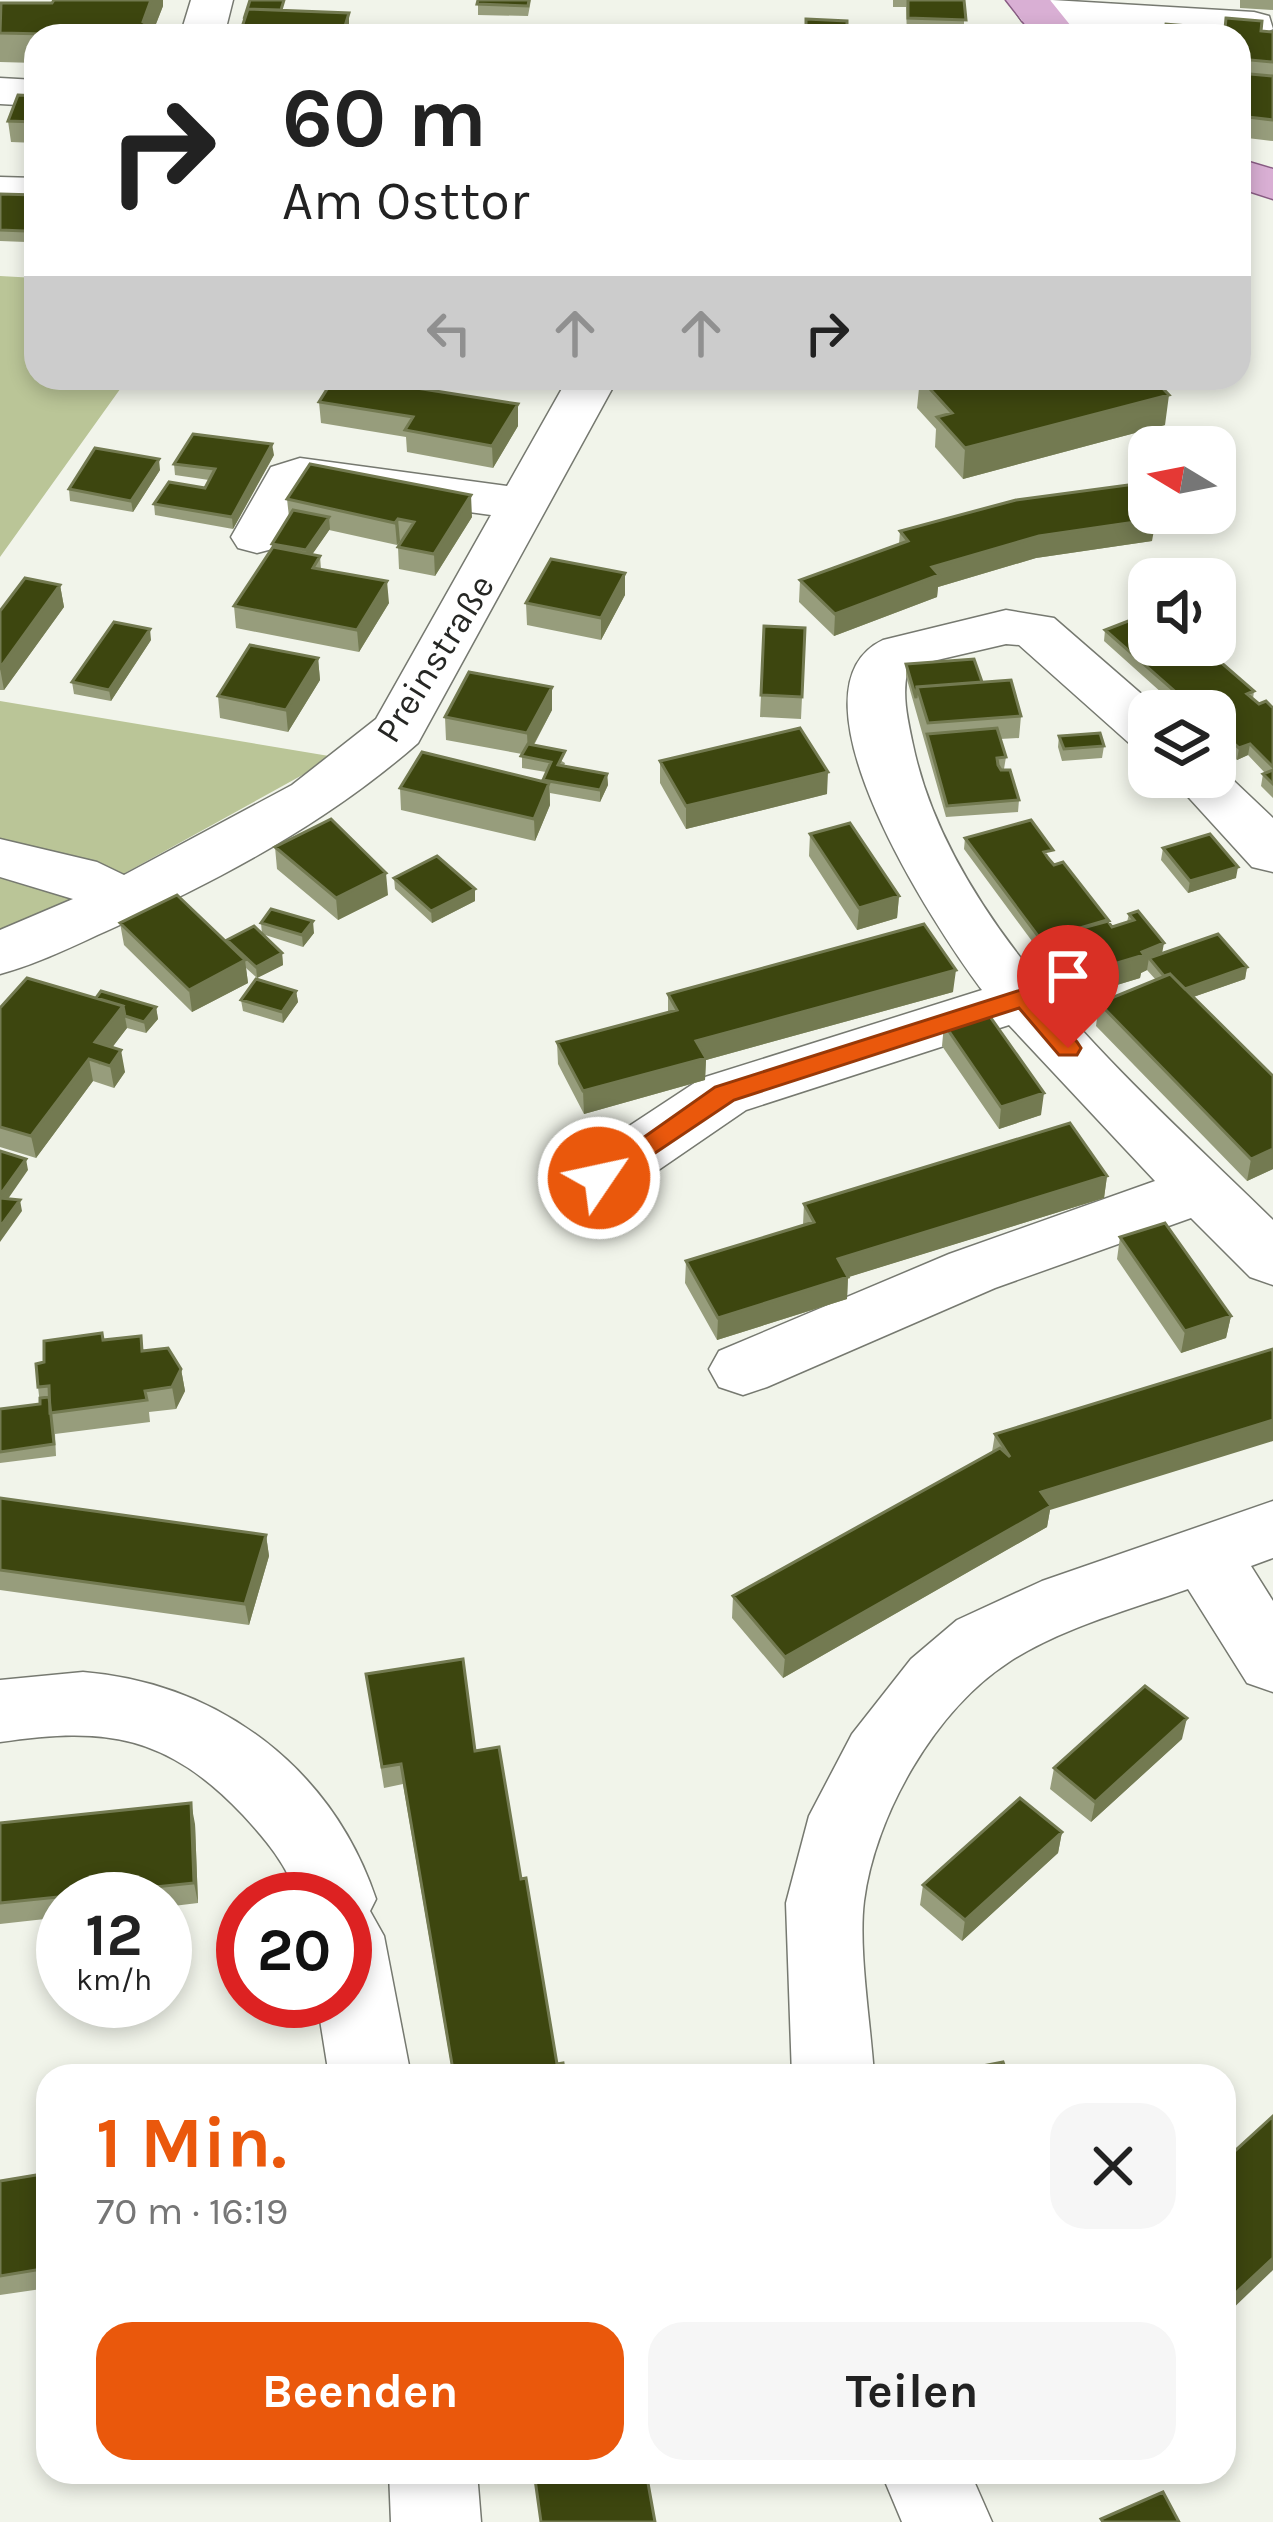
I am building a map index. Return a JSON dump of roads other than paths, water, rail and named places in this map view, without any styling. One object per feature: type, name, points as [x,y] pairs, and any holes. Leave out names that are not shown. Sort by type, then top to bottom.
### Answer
[{"type":"street","points":[[1040,16],[1231,24]]},
{"type":"street","points":[[1251,25],[1255,25]]},
{"type":"street","name":"Preinstraße","points":[[0,954],[122,898],[322,792],[363,764],[398,730],[587,390]]},
{"type":"street","points":[[257,537],[289,478],[300,473],[525,504]]},
{"type":"street","points":[[1128,711],[1046,637],[1022,626],[902,652],[879,666],[879,723],[890,779],[906,820],[975,939],[1024,998],[1273,1260]]},
{"type":"street","points":[[1219,798],[1273,853]]},
{"type":"street","points":[[0,858],[76,876],[122,898]]},
{"type":"street","points":[[599,1178],[724,1094],[1024,998]]},
{"type":"street","points":[[743,1369],[972,1271],[1203,1189]]},
{"type":"street","points":[[832,2064],[825,1903],[847,1816],[879,1756],[937,1682],[983,1641],[1068,1602],[1273,1529]]},
{"type":"street","points":[[1203,1552],[1273,1662]]},
{"type":"street","points":[[0,1711],[58,1700],[119,1705],[179,1723],[242,1760],[298,1823],[324,1872]]},
{"type":"street","points":[[361,2028],[368,2064]]},
{"type":"street","points":[[434,2484],[436,2522]]},
{"type":"street","points":[[930,2484],[947,2522]]}]
